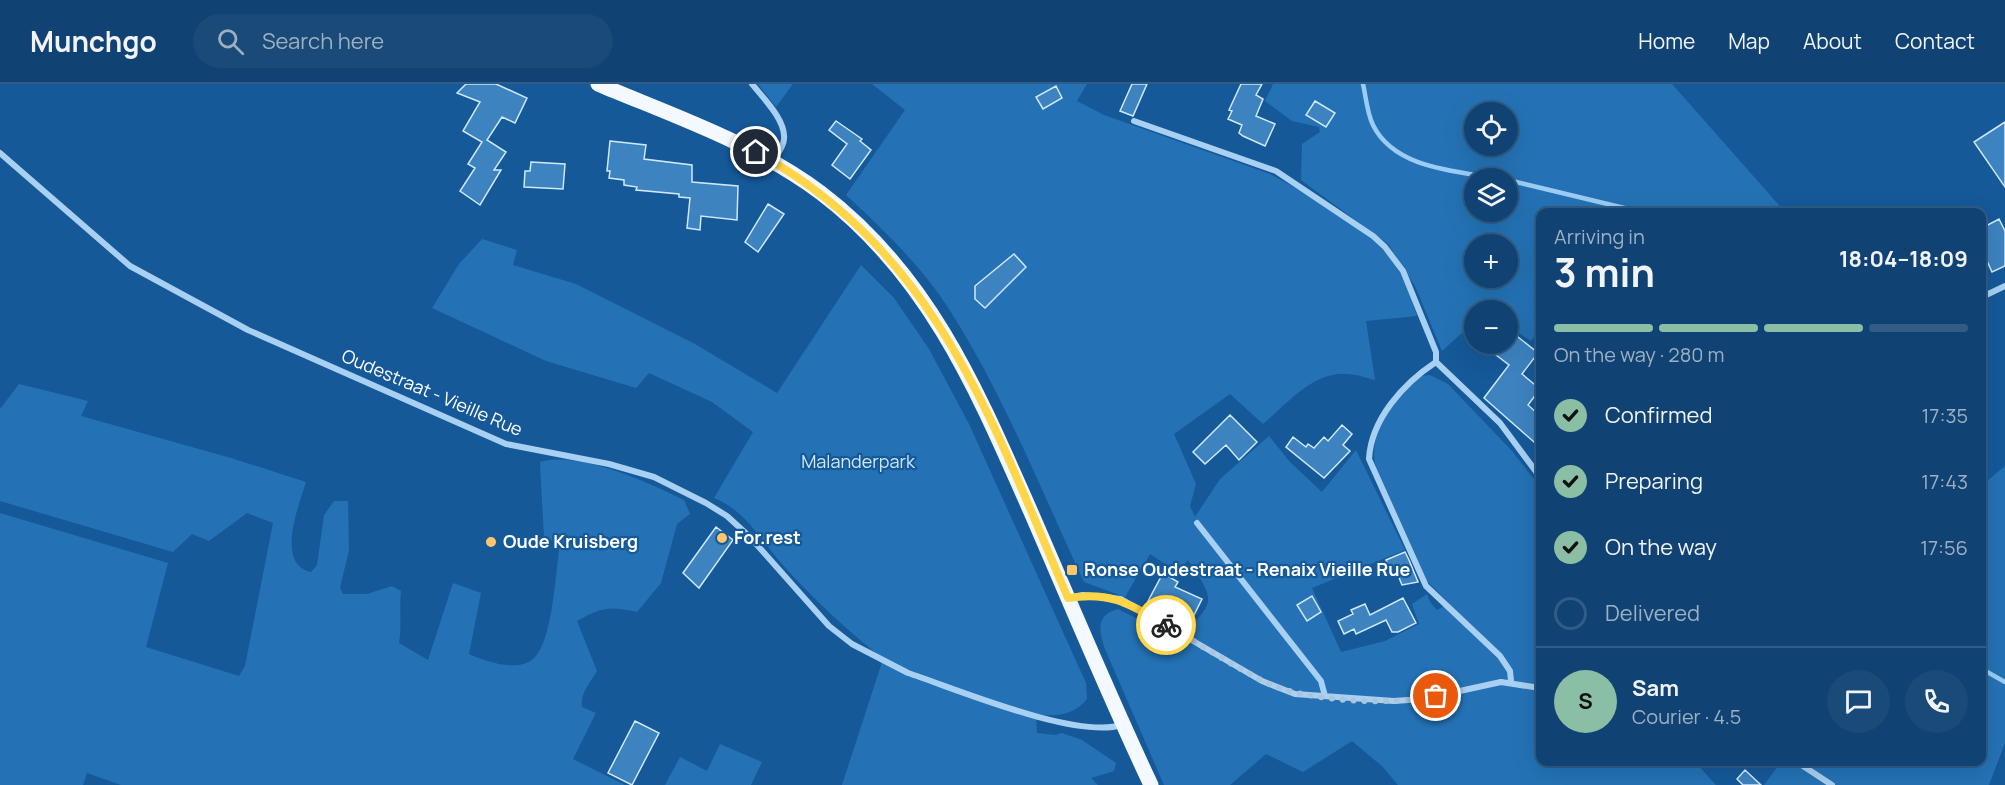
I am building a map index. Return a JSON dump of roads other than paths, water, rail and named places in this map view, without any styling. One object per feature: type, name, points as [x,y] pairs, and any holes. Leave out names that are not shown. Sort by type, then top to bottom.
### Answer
[{"type":"main road","points":[[598,84],[711,131],[773,161],[821,194],[859,226],[897,266],[950,340],[989,416],[1151,785]]},
{"type":"street","points":[[752,84],[771,108],[783,133],[784,140],[773,161]]},
{"type":"street","points":[[1134,121],[1276,171],[1373,236],[1395,258],[1409,283],[1436,352],[1436,362],[1500,423],[1536,472]]},
{"type":"street","name":"Oudestraat - Vieille Rue","points":[[0,153],[130,266],[248,330],[506,444],[609,464],[654,477],[706,503],[727,516],[750,537],[830,626],[852,644],[885,662],[908,673],[1065,725],[1107,730],[1123,725]]},
{"type":"street","points":[[1986,295],[2005,286]]},
{"type":"street","points":[[1436,362],[1413,378],[1392,400],[1373,438],[1369,459],[1426,586],[1500,656],[1510,671],[1511,681]]},
{"type":"street","points":[[1197,523],[1321,681],[1325,696]]},
{"type":"street","points":[[1068,598],[1083,595],[1121,599],[1262,681],[1295,694],[1404,700],[1511,681],[1536,687]]},
{"type":"street","points":[[1803,766],[1832,785]]},
{"type":"waterway","points":[[1363,84],[1373,125],[1395,150],[1427,165],[1464,172]]},
{"type":"waterway","points":[[1518,182],[1624,208]]},
{"type":"waterway","points":[[1986,671],[2005,682]]},
{"type":"place","name":"For.rest","points":[[722,538]]},
{"type":"place","name":"Oude Kruisberg","points":[[491,542]]},
{"type":"place","name":"Ronse Oudestraat - Renaix Vieille Rue","points":[[1072,570]]},
{"type":"park label","name":"Malanderpark","points":[[858,462]]}]
